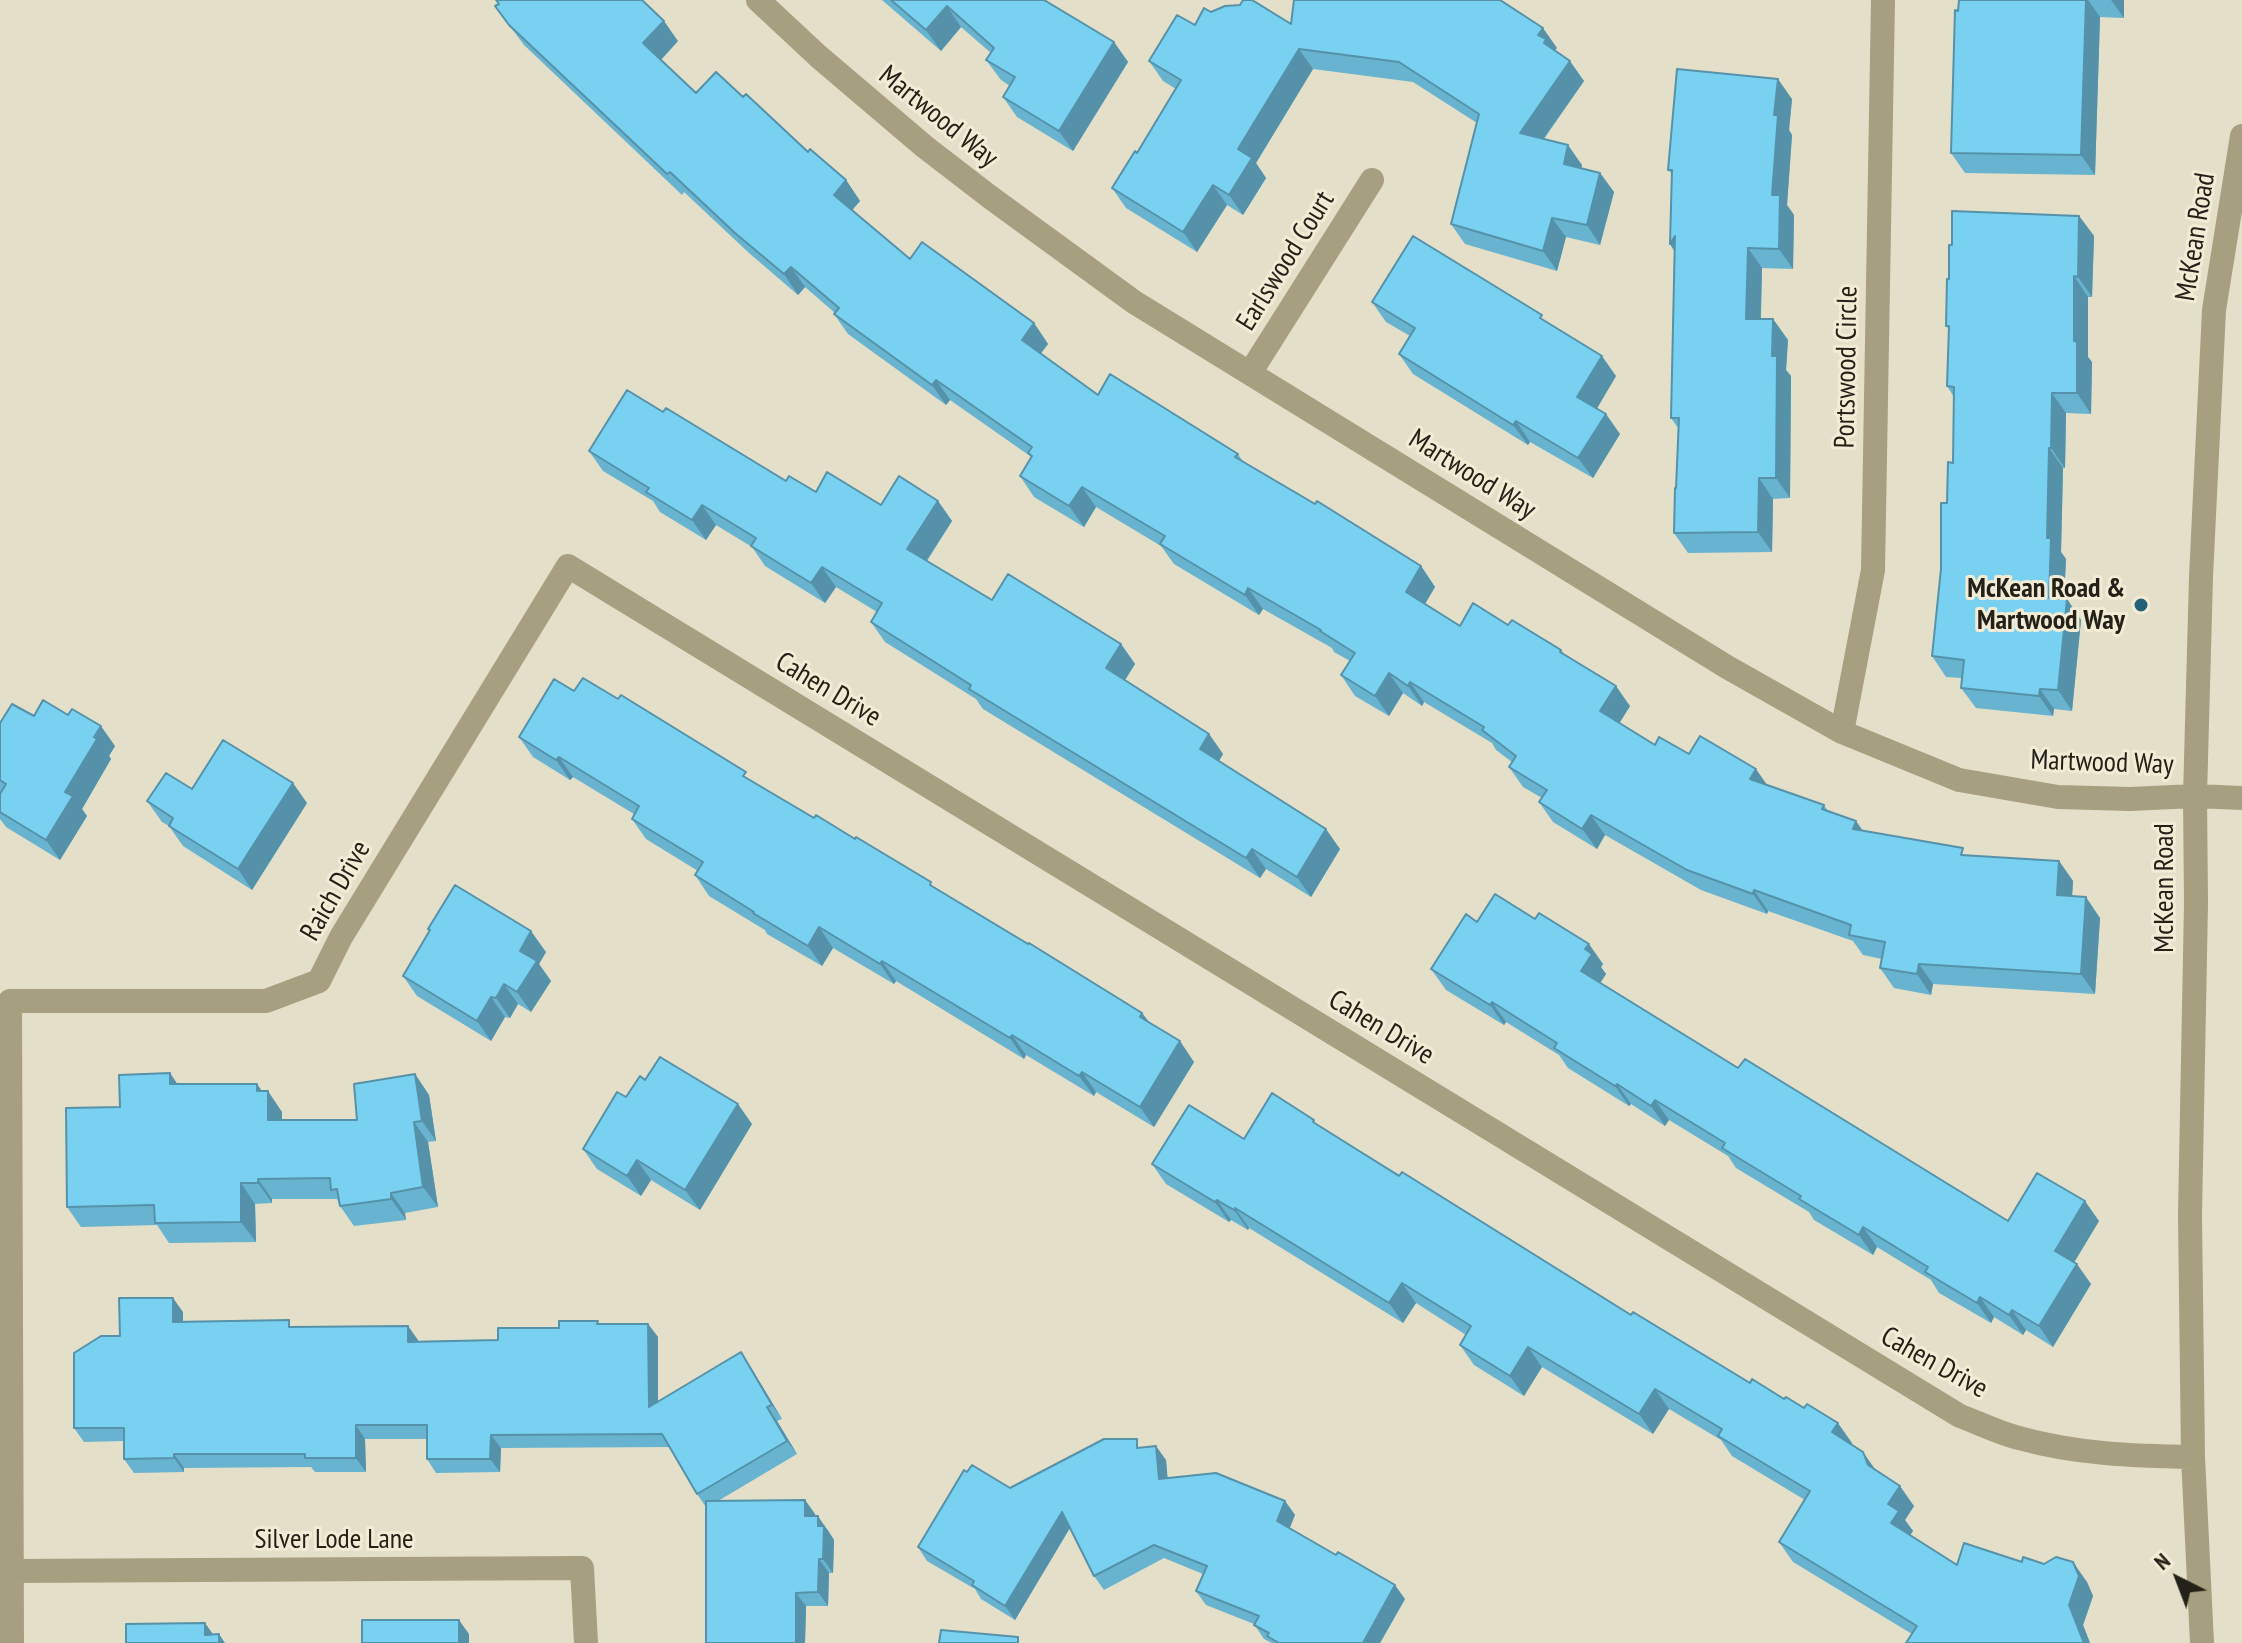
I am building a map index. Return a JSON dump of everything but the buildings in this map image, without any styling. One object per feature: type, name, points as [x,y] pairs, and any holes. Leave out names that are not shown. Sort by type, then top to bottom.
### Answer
[{"type":"street","name":"Martwood Way","points":[[758,0],[925,147],[1134,302],[1727,667],[1842,732],[1973,783],[2058,797],[2242,798]]},
{"type":"street","name":"Portswood Circle","points":[[1842,732],[1873,570],[1883,0]]},
{"type":"street","name":"McKean Road","points":[[2202,1643],[2193,1457],[2190,1215],[2195,796],[2214,310],[2242,136]]},
{"type":"street","name":"Earlswood Court","points":[[1250,373],[1372,180]]},
{"type":"street","name":"Raich Drive","points":[[11,1571],[10,1001],[266,1001],[319,981],[341,937],[568,566]]},
{"type":"street","name":"Cahen Drive","points":[[568,566],[1960,1416],[2018,1438],[2072,1449],[2119,1456],[2193,1457]]},
{"type":"street","name":"Silver Lode Lane","points":[[11,1571],[582,1568],[586,1643]]},
{"type":"street","points":[[11,1571],[12,1643]]},
{"type":"place","name":"McKean Road & Martwood Way","points":[[2141,605]]}]
